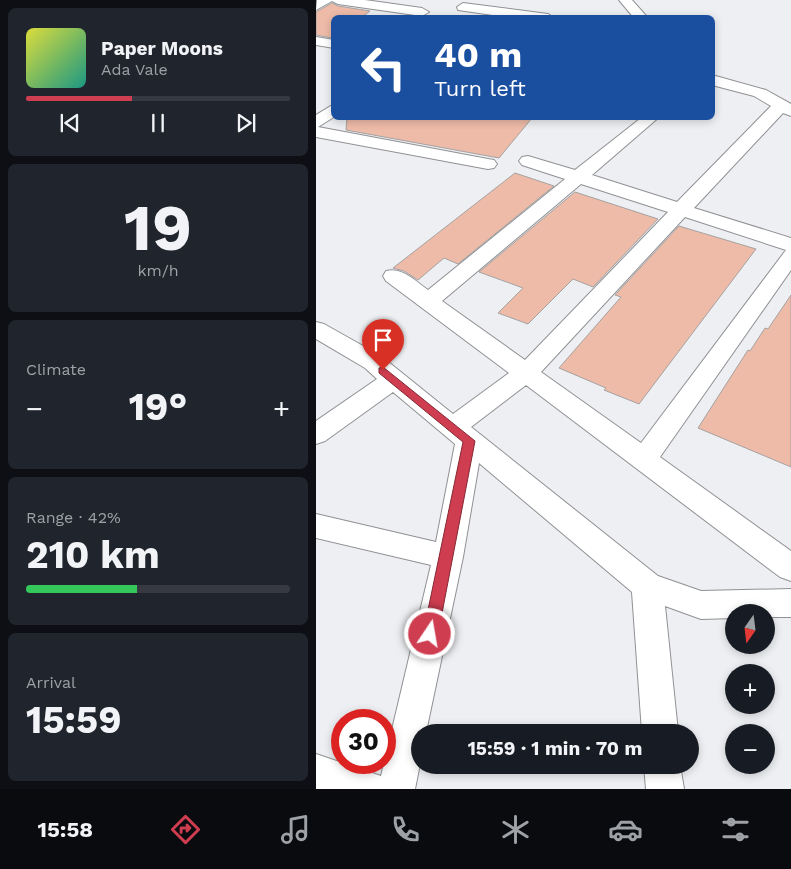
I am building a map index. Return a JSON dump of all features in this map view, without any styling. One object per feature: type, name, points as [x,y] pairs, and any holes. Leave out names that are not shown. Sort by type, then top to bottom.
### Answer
[{"type":"street","points":[[316,6],[326,0]]},
{"type":"street","points":[[338,0],[422,12]]},
{"type":"street","points":[[625,0],[639,15]]},
{"type":"street","points":[[453,15],[467,3],[532,15]]},
{"type":"street","points":[[316,41],[331,44]]},
{"type":"street","points":[[396,789],[448,557],[461,434],[526,373],[680,211],[786,108],[760,93],[715,81]]},
{"type":"street","points":[[316,123],[331,111]]},
{"type":"street","points":[[428,301],[648,120]]},
{"type":"street","points":[[316,132],[488,164]]},
{"type":"street","points":[[528,161],[791,245]]},
{"type":"street","points":[[643,460],[791,255]]},
{"type":"street","points":[[394,276],[790,566]]},
{"type":"street","points":[[320,336],[373,362],[647,586],[701,605],[791,604]]},
{"type":"street","points":[[316,434],[394,379]]},
{"type":"street","points":[[316,526],[448,557]]},
{"type":"street","points":[[647,586],[659,724]]},
{"type":"street","points":[[316,772],[368,789]]},
{"type":"street","points":[[663,774],[664,789]]},
{"type":"building","points":[[332,3],[338,6],[370,11],[365,15],[331,15],[331,38],[316,35],[316,12]]},
{"type":"building","points":[[347,120],[530,120],[499,158],[346,130]]},
{"type":"building","points":[[515,173],[554,186],[458,264],[444,258],[418,280],[404,271],[393,268]]},
{"type":"building","points":[[575,192],[658,219],[593,287],[573,279],[528,324],[498,313],[523,288],[479,272]]},
{"type":"building","points":[[679,226],[756,249],[639,404],[604,390],[606,388],[559,368],[621,297],[615,295]]},
{"type":"building","points":[[791,295],[791,467],[698,428],[748,350],[750,351],[765,328],[768,329]]},
{"type":"route","points":[[383,370],[469,441],[448,557],[430,634]]}]
